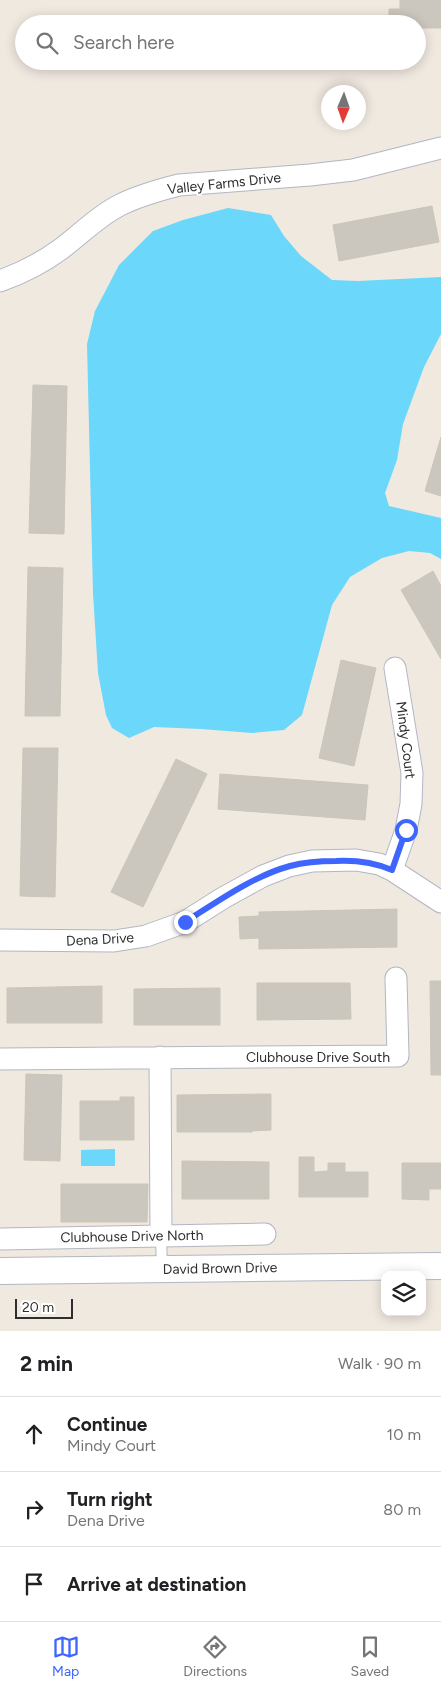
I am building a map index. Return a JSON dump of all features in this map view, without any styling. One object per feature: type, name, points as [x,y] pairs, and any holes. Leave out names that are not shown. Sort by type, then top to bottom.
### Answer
[{"type":"street","name":"Valley Farms Drive","points":[[0,281],[35,266],[119,205],[162,189],[178,185],[353,170],[441,148]]},
{"type":"street","name":"Mindy Court","points":[[392,870],[406,830],[411,804],[412,774],[396,668]]},
{"type":"street","name":"Dena Drive","points":[[0,940],[114,941],[146,936],[185,922],[264,876],[289,866],[312,861],[356,860],[379,864],[392,870],[441,902]]},
{"type":"street","name":"Clubhouse Drive South","points":[[0,1058],[398,1056],[396,978]]},
{"type":"street","points":[[160,1057],[161,1236]]},
{"type":"street","name":"Clubhouse Drive North","points":[[0,1239],[265,1234]]},
{"type":"street","name":"David Brown Drive","points":[[0,1271],[441,1266]]},
{"type":"lane","points":[[161,1236],[162,1269]]},
{"type":"water","points":[[228,208],[271,215],[284,236],[301,256],[332,280],[358,281],[441,277],[441,334],[424,367],[403,424],[397,460],[385,493],[389,506],[441,518],[441,559],[430,553],[409,551],[382,558],[350,577],[332,605],[302,715],[284,730],[252,733],[154,727],[129,738],[112,728],[106,715],[98,673],[93,593],[87,344],[95,311],[119,265],[153,231],[183,220]]},
{"type":"water","points":[[115,1149],[115,1166],[81,1166],[81,1150]]},
{"type":"building","points":[[400,0],[441,0],[441,28],[426,28],[426,15],[389,15],[389,9],[400,9]]},
{"type":"building","points":[[432,206],[439,242],[339,261],[333,225]]},
{"type":"building","points":[[33,385],[67,386],[64,534],[29,533]]},
{"type":"building","points":[[441,437],[441,496],[425,491]]},
{"type":"building","points":[[28,567],[63,568],[60,716],[25,716]]},
{"type":"building","points":[[433,571],[441,586],[441,659],[401,590]]},
{"type":"building","points":[[341,660],[376,668],[354,766],[319,758]]},
{"type":"building","points":[[23,748],[58,748],[55,897],[20,896]]},
{"type":"building","points":[[176,759],[207,774],[143,907],[111,892]]},
{"type":"building","points":[[220,774],[368,785],[365,820],[218,809]]},
{"type":"building","points":[[397,909],[397,947],[259,949],[259,938],[240,939],[239,917],[259,916],[259,912]]},
{"type":"building","points":[[430,981],[441,981],[441,1075],[431,1075]]},
{"type":"building","points":[[257,983],[350,983],[351,1019],[257,1020]]},
{"type":"building","points":[[102,986],[102,1023],[7,1023],[7,988]]},
{"type":"building","points":[[220,988],[220,1025],[134,1025],[134,989]]},
{"type":"building","points":[[26,1074],[62,1075],[60,1161],[24,1160]]},
{"type":"building","points":[[271,1094],[271,1130],[252,1132],[177,1132],[177,1095]]},
{"type":"building","points":[[120,1097],[134,1097],[134,1140],[80,1140],[80,1101],[120,1101]]},
{"type":"building","points":[[299,1157],[314,1157],[314,1172],[328,1171],[328,1163],[345,1163],[345,1172],[368,1172],[368,1197],[299,1197]]},
{"type":"building","points":[[182,1161],[269,1162],[269,1199],[182,1199]]},
{"type":"building","points":[[402,1163],[441,1163],[441,1189],[429,1189],[429,1200],[402,1199]]},
{"type":"building","points":[[61,1184],[148,1184],[147,1222],[61,1222]]},
{"type":"route","points":[[185,922],[223,898],[264,876],[289,866],[312,861],[356,860],[379,864],[392,870],[406,830]]}]
